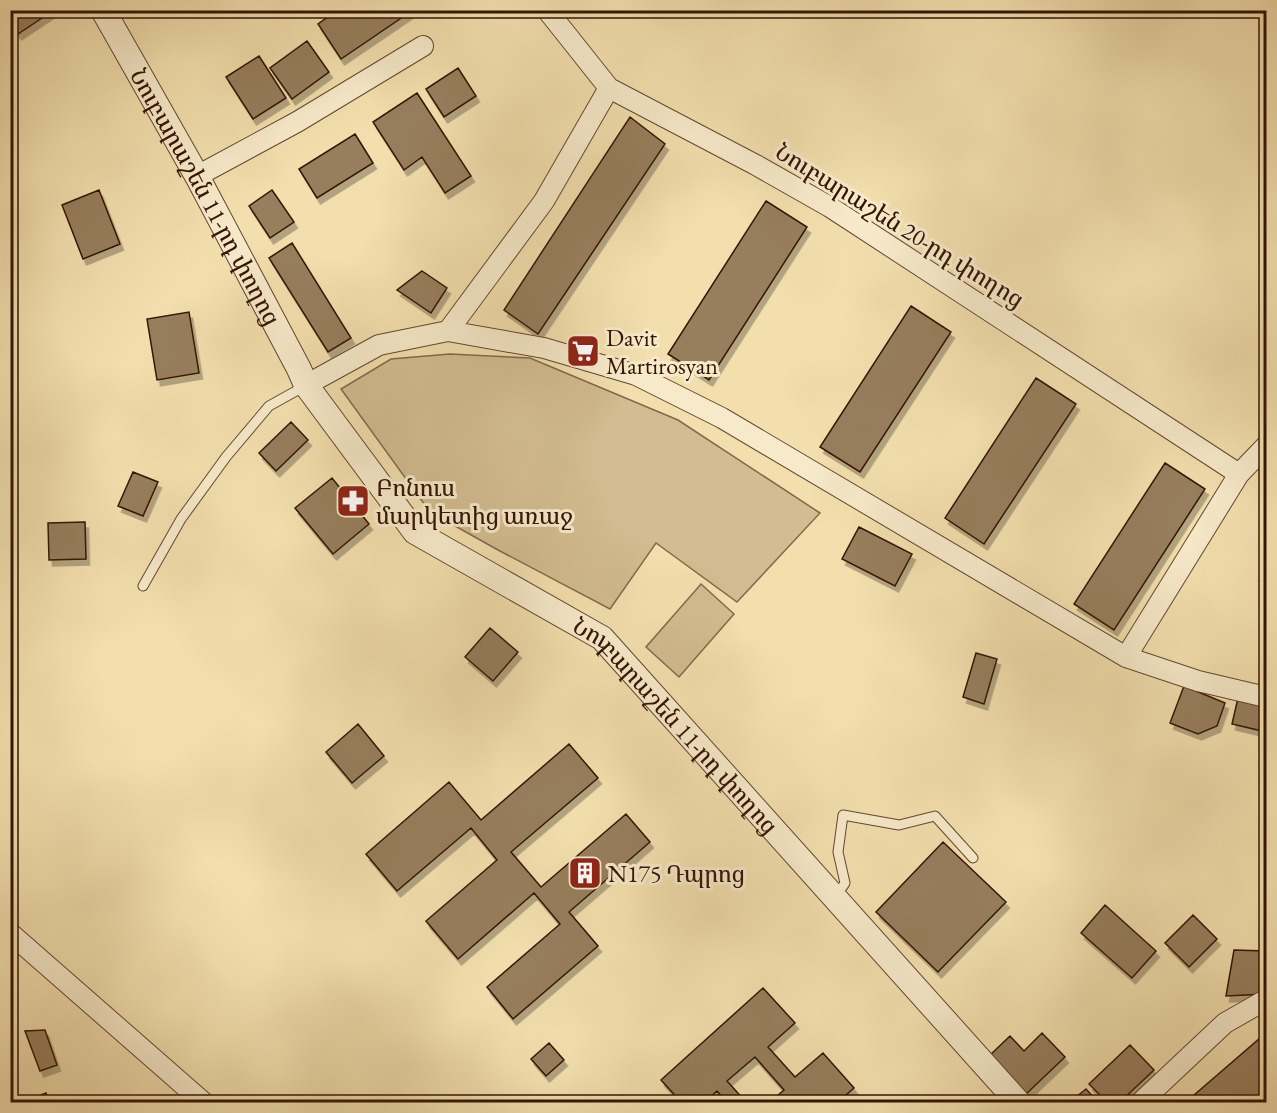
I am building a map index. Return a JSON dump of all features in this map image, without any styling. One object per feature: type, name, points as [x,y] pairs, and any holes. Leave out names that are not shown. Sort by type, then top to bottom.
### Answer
[{"type":"street","name":"Նուբարաշեն 11-րդ փողոց","points":[[103,10],[197,176],[306,385],[415,532],[602,638],[1018,1102]]},
{"type":"street","name":"Նուբարաշեն 20-րդ փողոց","points":[[547,10],[609,88],[756,165],[830,207],[1239,474]]},
{"type":"street","points":[[197,176],[297,122],[423,46]]},
{"type":"street","points":[[448,331],[544,201],[609,88]]},
{"type":"street","points":[[306,385],[379,345],[448,331],[544,348],[636,375],[722,418],[1126,657],[1198,681],[1266,697]]},
{"type":"street","points":[[1126,657],[1239,474],[1266,446]]},
{"type":"street","points":[[10,933],[201,1102]]},
{"type":"street","points":[[1141,1102],[1225,1023],[1262,1002],[1266,1002]]},
{"type":"lane","points":[[143,586],[181,519],[226,457],[269,406],[306,385]]},
{"type":"lane","points":[[834,898],[845,883],[838,852],[843,814],[899,825],[935,816],[973,858]]},
{"type":"shaded area","points":[[450,354],[530,358],[678,420],[820,513],[737,602],[656,543],[610,609],[430,512],[341,389],[391,359]]},
{"type":"shaded area","points":[[701,584],[734,614],[679,677],[646,647]]},
{"type":"building","points":[[10,10],[54,10],[18,34],[10,23]]},
{"type":"building","points":[[338,10],[413,10],[341,59],[318,24]]},
{"type":"building","points":[[307,41],[329,72],[292,99],[270,68]]},
{"type":"building","points":[[259,56],[286,98],[253,119],[226,77]]},
{"type":"building","points":[[458,68],[476,96],[444,117],[426,89]]},
{"type":"building","points":[[417,93],[471,176],[445,193],[422,157],[404,170],[373,122]]},
{"type":"building","points":[[630,117],[665,144],[538,334],[504,310]]},
{"type":"building","points":[[355,134],[373,163],[317,198],[299,169]]},
{"type":"building","points":[[99,190],[120,244],[83,259],[62,205]]},
{"type":"building","points":[[272,190],[294,222],[270,238],[249,206]]},
{"type":"building","points":[[766,201],[807,227],[709,380],[668,354]]},
{"type":"building","points":[[292,243],[351,338],[328,352],[269,258]]},
{"type":"building","points":[[422,271],[447,288],[431,313],[397,290]]},
{"type":"building","points":[[911,306],[951,332],[860,472],[820,447]]},
{"type":"building","points":[[189,312],[199,373],[157,380],[147,319]]},
{"type":"building","points":[[1036,378],[1076,404],[984,544],[945,518]]},
{"type":"building","points":[[291,422],[308,440],[276,471],[259,453]]},
{"type":"building","points":[[1165,463],[1205,489],[1114,630],[1074,604]]},
{"type":"building","points":[[133,472],[158,482],[143,516],[118,506]]},
{"type":"building","points":[[332,478],[369,524],[333,554],[295,508]]},
{"type":"building","points":[[85,522],[86,559],[49,560],[48,523]]},
{"type":"building","points":[[859,527],[912,554],[895,586],[842,559]]},
{"type":"building","points":[[1266,570],[1266,587],[1259,581]]},
{"type":"building","points":[[490,628],[518,652],[493,681],[465,657]]},
{"type":"building","points":[[976,653],[997,659],[984,704],[963,697]]},
{"type":"building","points":[[1184,686],[1225,703],[1217,726],[1198,734],[1170,723]]},
{"type":"building","points":[[1238,698],[1266,705],[1262,731],[1232,724]]},
{"type":"building","points":[[358,724],[384,756],[352,783],[326,752]]},
{"type":"building","name":"N175 Դպրոց","points":[[569,744],[598,778],[511,852],[541,887],[626,814],[650,842],[569,912],[598,946],[513,1019],[487,987],[560,924],[534,893],[458,959],[426,921],[497,860],[471,828],[397,891],[366,854],[449,782],[481,820]]},
{"type":"building","points":[[943,842],[1006,902],[938,972],[876,912]]},
{"type":"building","points":[[1105,905],[1156,951],[1132,978],[1081,933]]},
{"type":"building","points":[[1193,915],[1217,939],[1189,967],[1165,943]]},
{"type":"building","points":[[1234,950],[1266,951],[1266,994],[1226,996]]},
{"type":"building","points":[[763,988],[795,1023],[768,1047],[795,1077],[823,1053],[854,1088],[838,1102],[770,1102],[784,1090],[755,1057],[727,1081],[746,1102],[727,1102],[717,1091],[705,1102],[681,1102],[661,1080]]},
{"type":"building","points":[[45,1030],[57,1065],[40,1071],[25,1031]]},
{"type":"building","points":[[1042,1033],[1065,1057],[1024,1096],[988,1057],[1010,1036],[1024,1051]]},
{"type":"building","points":[[1266,1033],[1266,1098],[1262,1102],[1186,1102]]},
{"type":"building","points":[[549,1043],[564,1060],[546,1076],[531,1059]]},
{"type":"building","points":[[1130,1045],[1154,1070],[1120,1102],[1107,1102],[1089,1084]]},
{"type":"building","points":[[1086,1089],[1098,1102],[1070,1102]]},
{"type":"building","points":[[46,1093],[50,1102],[23,1102]]},
{"type":"place","name":"Davit Martirosyan","points":[[583,351]]},
{"type":"place","name":"Բոնուս մարկետից առաջ","points":[[353,501]]},
{"type":"place","name":"N175 Դպրոց","points":[[585,873]]}]
